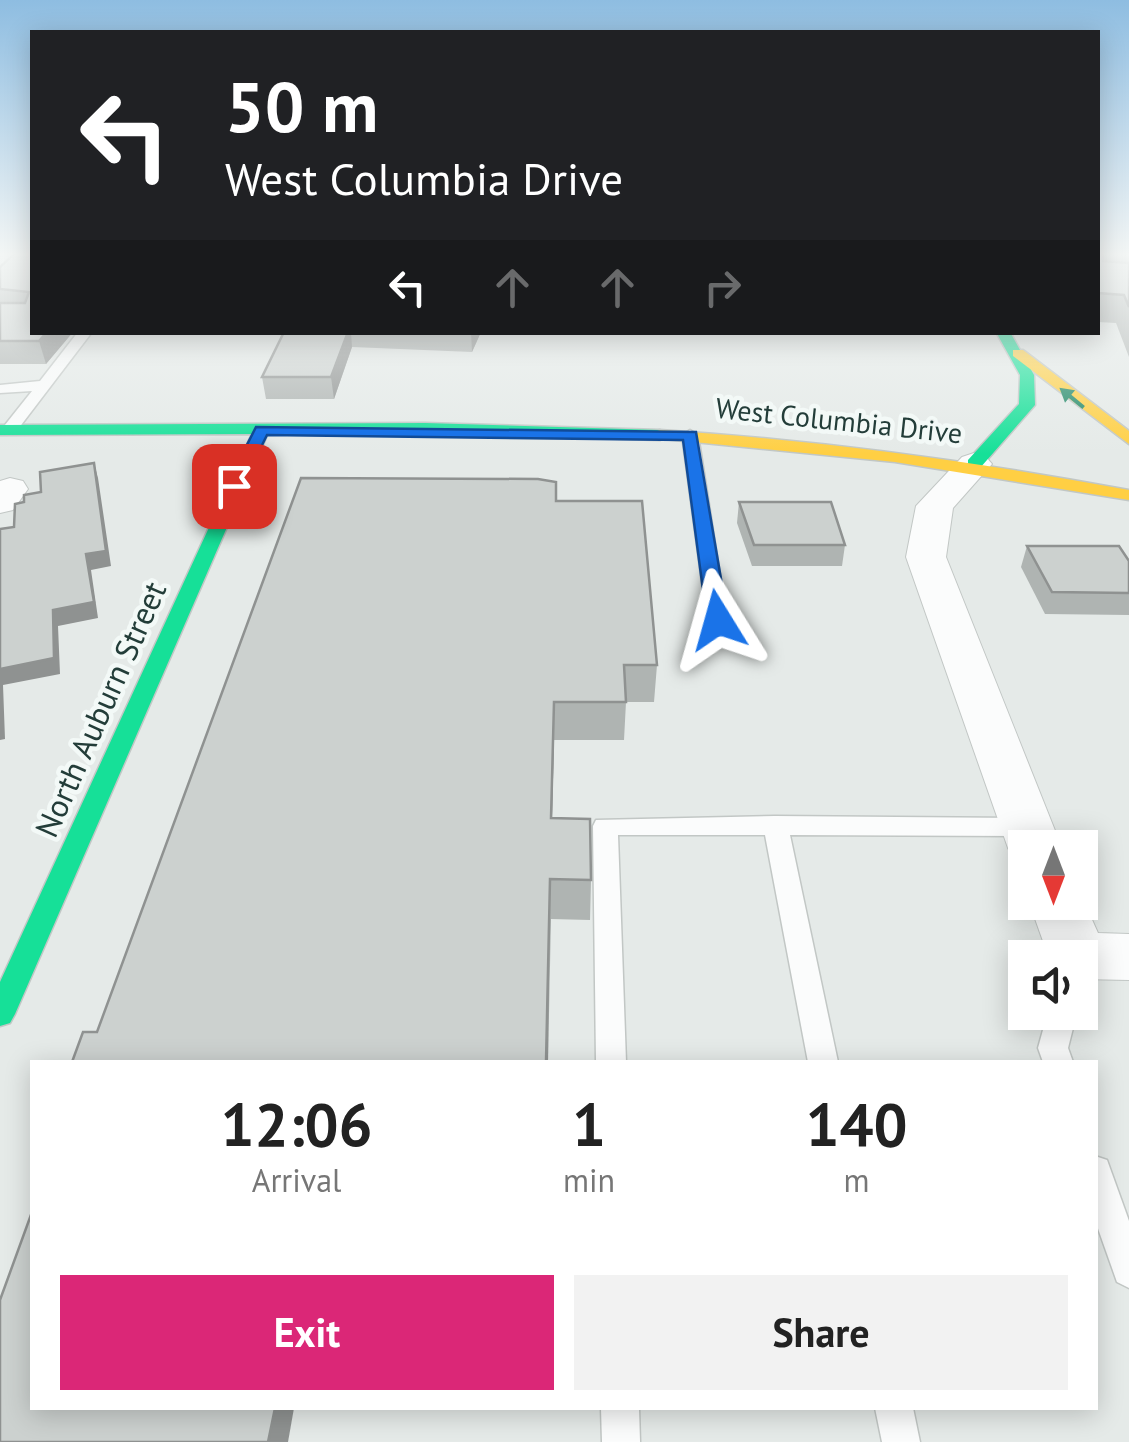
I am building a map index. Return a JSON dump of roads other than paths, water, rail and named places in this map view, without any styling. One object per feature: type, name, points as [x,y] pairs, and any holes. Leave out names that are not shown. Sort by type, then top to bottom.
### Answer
[{"type":"street","points":[[1005,335],[1031,380],[1030,400],[1019,420],[936,506],[926,557],[1028,830]]},
{"type":"street","points":[[1018,354],[1129,440]]},
{"type":"street","name":"West Columbia Drive","points":[[5,430],[690,436],[838,446],[974,464],[1129,494]]},
{"type":"street","name":"North Auburn Street","points":[[0,1014],[261,430]]},
{"type":"street","points":[[1098,957],[1129,957]]},
{"type":"lane","points":[[5,430],[84,335]]},
{"type":"lane","points":[[0,389],[44,385]]},
{"type":"lane","points":[[690,436],[718,620]]},
{"type":"lane","points":[[611,1060],[605,826],[775,825],[1008,836]]},
{"type":"lane","points":[[775,825],[823,1060]]},
{"type":"lane","points":[[1057,1060],[1053,1048],[1058,1030]]},
{"type":"lane","points":[[1098,1179],[1129,1270]]},
{"type":"lane","points":[[620,1410],[621,1442]]},
{"type":"lane","points":[[894,1410],[901,1442]]}]
